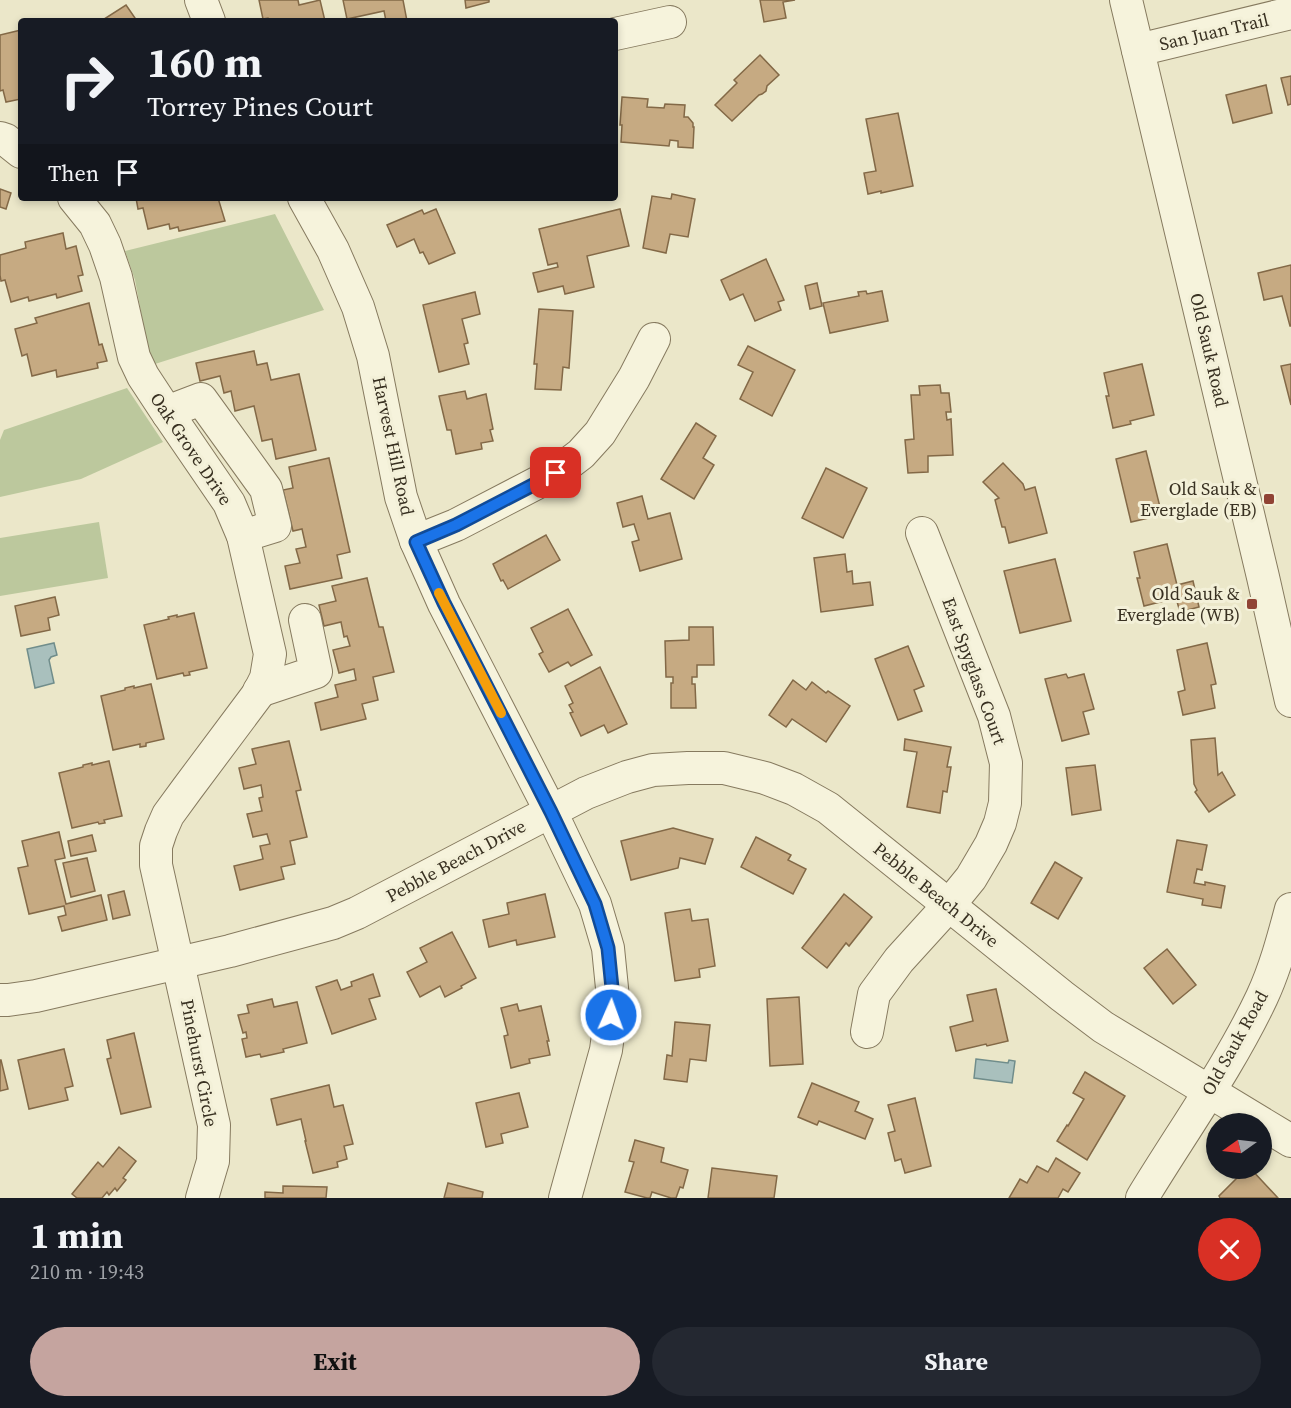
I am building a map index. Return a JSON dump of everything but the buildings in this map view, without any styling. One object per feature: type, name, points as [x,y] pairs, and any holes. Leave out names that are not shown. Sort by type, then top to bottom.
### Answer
[{"type":"street","points":[[201,0],[208,18]]},
{"type":"street","name":"Old Sauk Road","points":[[1126,0],[1280,596],[1291,701]]},
{"type":"street","name":"San Juan Trail","points":[[1138,50],[1291,13]]},
{"type":"street","points":[[618,33],[670,22]]},
{"type":"street","points":[[0,138],[18,150]]},
{"type":"street","name":"Oak Grove Drive","points":[[76,201],[95,224],[105,245],[116,277],[134,357],[143,376],[230,503],[243,536],[270,654],[266,678],[259,691],[174,806],[156,846],[156,866],[178,963]]},
{"type":"street","name":"Harvest Hill Road","points":[[306,201],[333,250],[358,307],[373,356],[401,497],[416,542],[449,614],[551,812],[595,904],[608,948],[613,998],[606,1050],[565,1198]]},
{"type":"street","points":[[416,542],[456,525],[556,473],[581,454],[600,433],[634,378],[654,339]]},
{"type":"street","name":"East Spyglass Court","points":[[867,1032],[874,994],[899,960],[971,878],[991,844],[1005,803],[1006,763],[994,716],[922,533]]},
{"type":"street","points":[[259,691],[316,672],[304,620]]},
{"type":"street","name":"Pebble Beach Drive","points":[[0,1000],[36,996],[230,951],[333,923],[357,913],[586,794],[627,777],[653,770],[724,768],[765,778],[794,789],[828,808],[1103,1027],[1291,1140]]},
{"type":"street","name":"Old Sauk Road","points":[[1152,1194],[1263,995],[1280,950],[1291,909]]},
{"type":"street","name":"Pinehurst Circle","points":[[178,963],[214,1125],[213,1161],[202,1198]]},
{"type":"green space","points":[[275,214],[324,310],[155,364],[148,350],[135,280],[125,251]]},
{"type":"green space","points":[[127,388],[163,442],[81,479],[0,497],[0,440],[4,430]]},
{"type":"green space","points":[[99,522],[108,578],[0,596],[0,538]]},
{"type":"water","points":[[54,643],[57,655],[49,660],[54,683],[35,688],[27,649]]},
{"type":"water","points":[[976,1059],[1008,1063],[1009,1060],[1015,1061],[1012,1083],[974,1078]]},
{"type":"slow traffic","points":[[439,593],[501,713]]},
{"type":"place","name":"Old Sauk & Everglade (EB)","points":[[1269,499]]},
{"type":"place","name":"Old Sauk & Everglade (WB)","points":[[1252,604]]},
{"type":"route","points":[[556,473],[456,525],[416,542],[444,603],[551,812],[595,904],[608,948],[613,998],[611,1015]]}]
